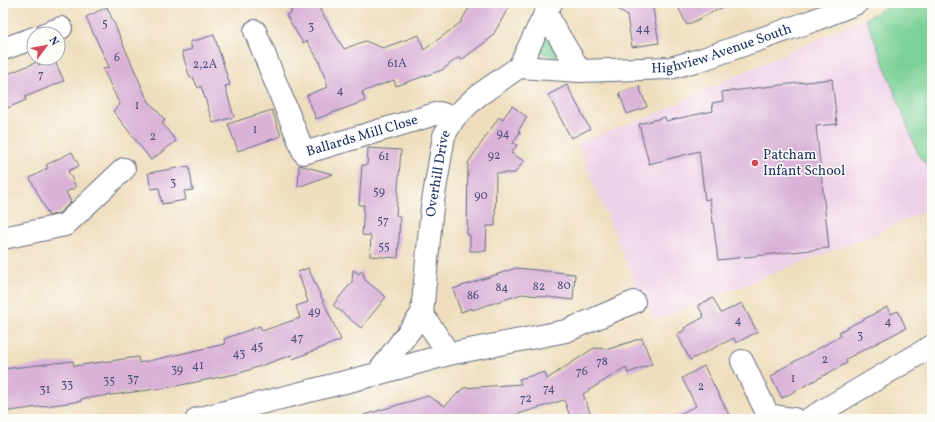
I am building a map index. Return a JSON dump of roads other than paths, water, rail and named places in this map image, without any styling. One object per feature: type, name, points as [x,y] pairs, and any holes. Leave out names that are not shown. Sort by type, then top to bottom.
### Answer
[{"type":"street","name":"Highview Avenue South","points":[[580,71],[670,68],[710,57],[858,3]]},
{"type":"street","points":[[549,8],[554,28],[580,71]]},
{"type":"street","name":"Overhill Drive","points":[[422,314],[432,206],[444,136],[454,118],[476,97],[519,67],[549,8]]},
{"type":"street","name":"Ballards Mill Close","points":[[255,31],[304,153],[439,113],[454,118]]},
{"type":"street","points":[[3,49],[26,41]]},
{"type":"street","points":[[519,67],[580,71]]},
{"type":"street","points":[[3,238],[65,225],[124,169]]},
{"type":"street","points":[[197,419],[377,374],[449,354],[566,331],[634,302]]},
{"type":"street","points":[[377,374],[422,314],[449,354]]},
{"type":"street","points":[[809,419],[932,346]]},
{"type":"street","points":[[742,361],[768,415],[794,419]]},
{"type":"place","name":"Patcham Infant School","points":[[755,163]]}]
